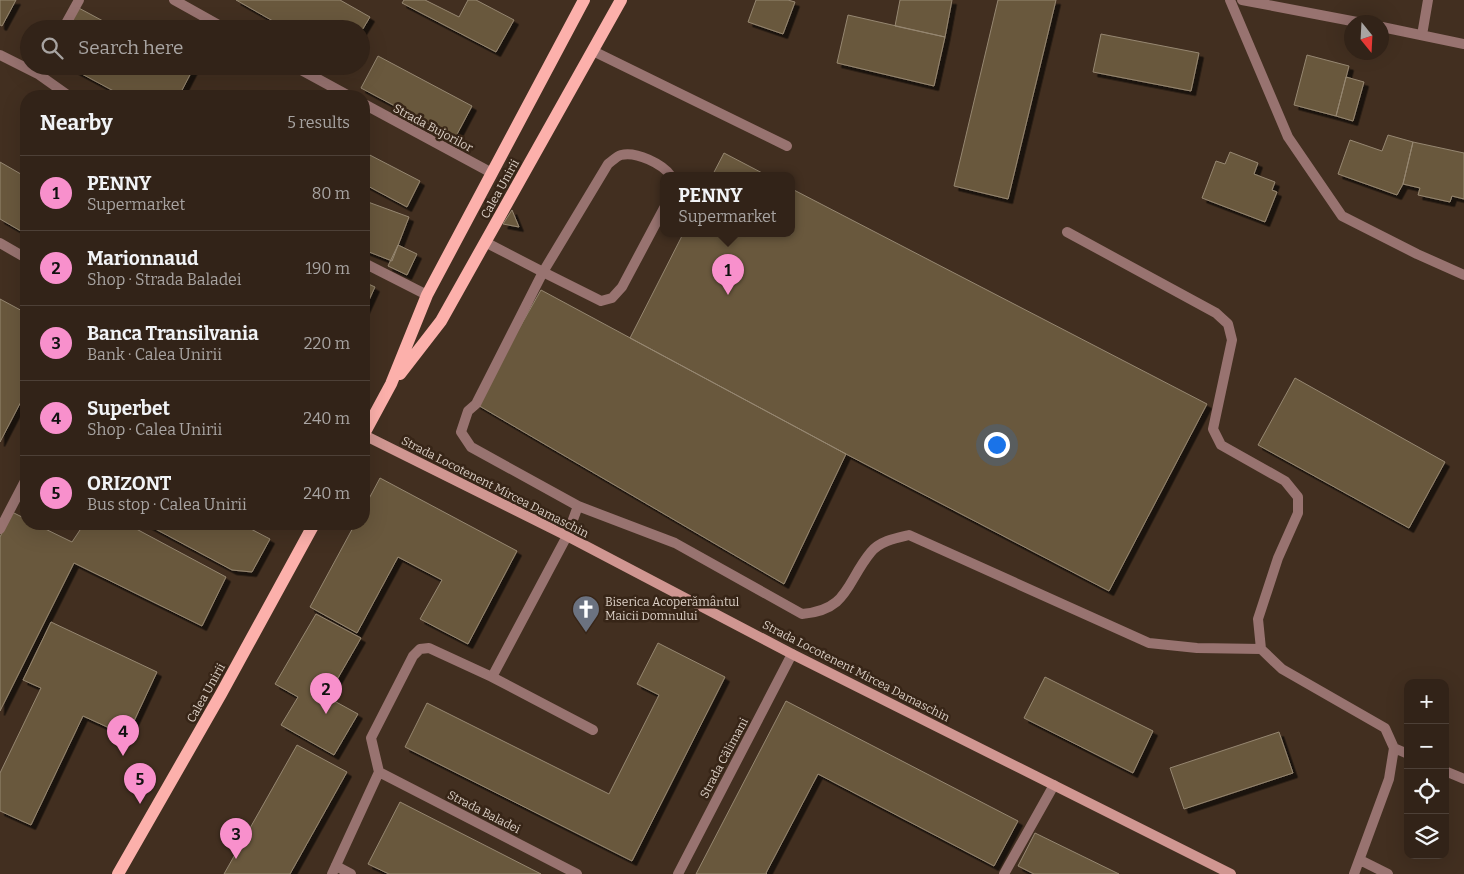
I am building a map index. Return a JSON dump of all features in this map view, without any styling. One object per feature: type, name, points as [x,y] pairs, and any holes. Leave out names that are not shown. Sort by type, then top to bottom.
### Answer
[{"type":"main road","name":"Calea Unirii","points":[[370,423],[391,384],[427,295],[490,172],[584,0]]},
{"type":"main road","name":"Calea Unirii","points":[[391,384],[441,321],[621,0]]},
{"type":"main road","name":"Calea Unirii","points":[[118,874],[221,694],[311,530]]},
{"type":"street","points":[[68,20],[79,0]]},
{"type":"street","points":[[174,0],[210,20]]},
{"type":"street","points":[[1230,0],[1288,138],[1342,216],[1417,254],[1464,275]]},
{"type":"street","points":[[1242,0],[1344,20]]},
{"type":"street","points":[[1422,35],[1428,0]]},
{"type":"street","points":[[1389,28],[1464,44]]},
{"type":"street","points":[[593,51],[787,146]]},
{"type":"street","points":[[0,55],[20,62]]},
{"type":"street","points":[[46,75],[62,90]]},
{"type":"street","points":[[310,75],[338,90]]},
{"type":"street","name":"Strada Bujorilor","points":[[370,107],[490,172]]},
{"type":"street","points":[[669,172],[635,154],[620,155],[608,164],[543,272],[476,404],[468,411],[461,432],[471,447],[578,506],[675,544],[802,614],[826,609],[842,599],[872,551],[889,540],[909,535],[1149,643],[1197,648],[1261,650],[1282,669],[1386,728],[1394,748],[1389,779],[1354,874]]},
{"type":"street","points":[[486,242],[601,301],[612,298],[622,287],[660,216]]},
{"type":"street","points":[[1067,232],[1216,313],[1228,324],[1232,340],[1213,429],[1221,445],[1285,481],[1298,497],[1298,513],[1278,558],[1258,619],[1261,650]]},
{"type":"street","points":[[0,243],[20,255]]},
{"type":"street","points":[[370,266],[427,295]]},
{"type":"street","name":"Strada Locotenent Mircea Damaschin","points":[[370,437],[567,536],[792,654],[1231,874]]},
{"type":"street","points":[[0,529],[20,491]]},
{"type":"street","points":[[492,677],[567,536],[578,506]]},
{"type":"street","points":[[351,874],[334,870],[379,772],[371,738],[413,656],[420,649],[429,648],[492,677],[593,730]]},
{"type":"street","name":"Strada Călimani","points":[[678,874],[792,654]]},
{"type":"street","points":[[1394,748],[1404,752]]},
{"type":"street","name":"Strada Baladei","points":[[379,772],[577,874]]},
{"type":"street","points":[[1449,773],[1464,779]]},
{"type":"street","points":[[1004,874],[1054,785]]},
{"type":"street","points":[[1360,860],[1388,874]]},
{"type":"building","points":[[0,0],[16,0],[2,26],[0,25]]},
{"type":"building","points":[[236,0],[340,0],[370,17],[368,20],[271,20]]},
{"type":"building","points":[[404,0],[425,0],[459,17],[468,0],[476,0],[514,20],[496,52],[402,3]]},
{"type":"building","points":[[756,0],[788,0],[795,2],[783,34],[748,22]]},
{"type":"building","points":[[900,0],[952,0],[945,37],[895,26]]},
{"type":"building","points":[[998,0],[1056,0],[1008,199],[954,186]]},
{"type":"building","points":[[75,6],[101,20],[68,20]]},
{"type":"building","points":[[848,15],[945,37],[934,86],[837,63]]},
{"type":"building","points":[[1101,34],[1199,53],[1191,91],[1093,72]]},
{"type":"building","points":[[1307,55],[1349,66],[1336,116],[1294,105]]},
{"type":"building","points":[[378,56],[472,106],[455,138],[370,93],[370,90],[361,88],[368,75],[370,75],[370,71]]},
{"type":"building","points":[[84,75],[190,75],[182,90],[112,90]]},
{"type":"building","points":[[1346,77],[1364,82],[1353,121],[1336,116]]},
{"type":"building","points":[[1388,135],[1413,142],[1403,184],[1397,195],[1338,174],[1350,140],[1382,151]]},
{"type":"building","points":[[1413,142],[1464,153],[1464,199],[1452,196],[1450,202],[1418,195],[1420,188],[1403,184]]},
{"type":"building","points":[[1230,152],[1258,163],[1254,174],[1275,182],[1272,190],[1277,192],[1265,222],[1202,198],[1216,161],[1225,164]]},
{"type":"building","points":[[724,153],[760,172],[714,172]]},
{"type":"building","points":[[370,155],[420,181],[407,207],[370,187]]},
{"type":"building","points":[[0,162],[20,174],[20,231],[0,219]]},
{"type":"building","points":[[795,191],[1207,404],[1109,591],[846,454],[630,338],[681,237],[795,237]]},
{"type":"building","points":[[370,203],[409,217],[392,261],[370,252]]},
{"type":"building","points":[[512,210],[519,227],[503,224]]},
{"type":"building","points":[[398,245],[417,254],[407,275],[388,266]]},
{"type":"building","points":[[370,285],[375,287],[370,298]]},
{"type":"building","points":[[541,290],[846,454],[784,584],[476,404]]},
{"type":"building","points":[[0,299],[20,310],[20,404],[0,442]]},
{"type":"building","points":[[1295,378],[1445,462],[1409,528],[1258,445]]},
{"type":"building","points":[[380,478],[517,551],[468,644],[420,619],[442,580],[398,557],[357,633],[310,607],[352,530],[370,530],[370,497]]},
{"type":"building","points":[[12,512],[20,516],[20,530],[47,530],[72,542],[80,530],[138,530],[226,577],[202,626],[74,563],[0,711],[0,537]]},
{"type":"building","points":[[157,530],[253,530],[270,539],[252,572],[232,570]]},
{"type":"building","points":[[316,614],[361,638],[327,697],[358,714],[334,755],[281,725],[298,697],[275,684]]},
{"type":"building","points":[[51,622],[157,672],[127,736],[83,716],[31,825],[0,811],[0,773],[41,688],[23,680]]},
{"type":"building","points":[[658,643],[725,677],[632,861],[405,747],[427,703],[609,794],[659,695],[637,684]]},
{"type":"building","points":[[1045,677],[1153,731],[1133,773],[1024,718]]},
{"type":"building","points":[[786,701],[1018,821],[994,866],[818,774],[767,874],[696,874]]},
{"type":"building","points":[[1279,732],[1293,773],[1184,809],[1170,768]]},
{"type":"building","points":[[297,745],[347,772],[290,874],[224,874]]},
{"type":"building","points":[[400,802],[541,874],[389,874],[368,864]]},
{"type":"building","points":[[1035,833],[1119,874],[1034,874],[1018,866]]},
{"type":"place","name":"PENNY","points":[[728,295]]},
{"type":"place","name":"Biserica Acoperământul Maicii Domnului","points":[[586,633]]},
{"type":"place","name":"Marionnaud","points":[[326,714]]},
{"type":"place","name":"Superbet","points":[[123,756]]},
{"type":"place","name":"ORIZONT","points":[[140,804]]},
{"type":"place","name":"Banca Transilvania","points":[[236,859]]}]
